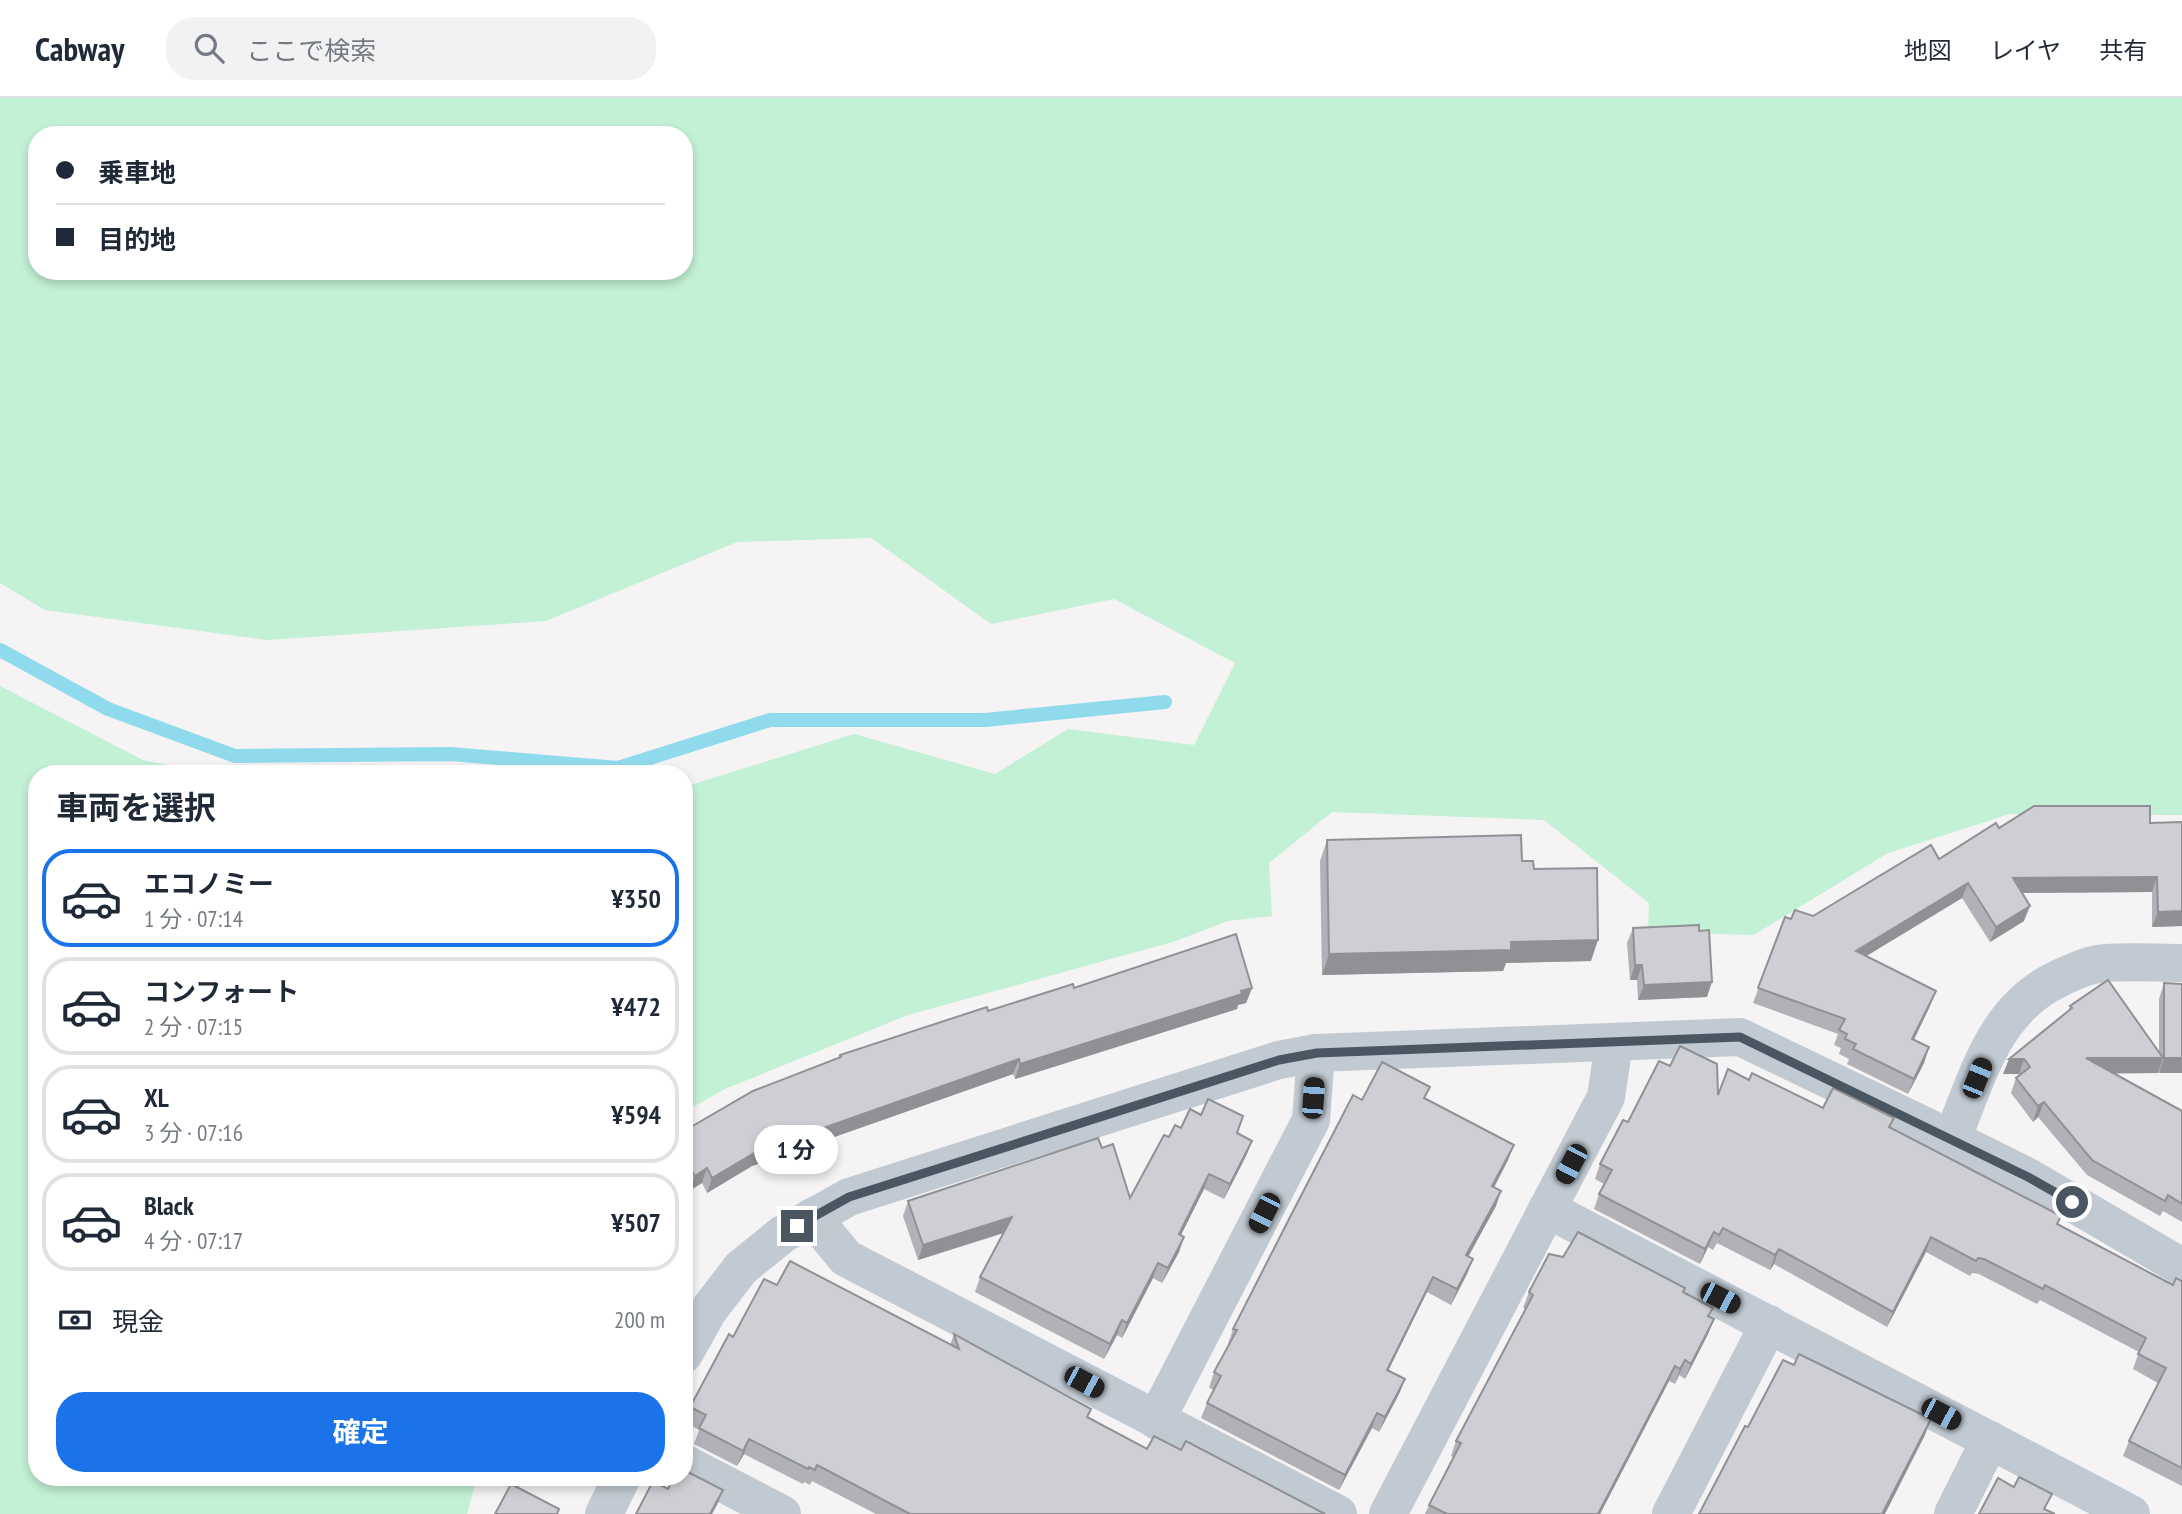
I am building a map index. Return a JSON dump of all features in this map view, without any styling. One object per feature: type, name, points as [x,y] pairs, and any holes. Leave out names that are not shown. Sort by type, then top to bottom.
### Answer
[{"type":"street","points":[[1952,1139],[1995,1039],[2015,1008],[2028,996],[2086,967],[2105,963],[2182,963]]},
{"type":"street","points":[[693,1338],[708,1311],[741,1268],[783,1234],[849,1197],[1279,1060],[1317,1053],[1740,1037],[2028,1177],[2182,1267]]},
{"type":"street","points":[[1388,1514],[1606,1097],[1614,1042]]},
{"type":"street","points":[[1156,1420],[1311,1120],[1317,1053]]},
{"type":"street","points":[[1547,1209],[2131,1514]]},
{"type":"street","points":[[812,1217],[846,1258],[1338,1514]]},
{"type":"street","points":[[1671,1514],[1769,1324]]},
{"type":"street","points":[[1953,1514],[1990,1440]]},
{"type":"street","points":[[693,1468],[782,1514]]},
{"type":"street","points":[[604,1514],[618,1486]]},
{"type":"green space","points":[[0,98],[2182,98],[2182,815],[2010,814],[1888,853],[1754,935],[1648,932],[1649,903],[1544,820],[1332,812],[1269,863],[1272,916],[1228,921],[1176,941],[908,1015],[725,1089],[693,1107],[693,784],[854,734],[995,774],[1068,729],[1194,745],[1235,663],[1114,599],[991,624],[871,538],[737,542],[546,621],[267,640],[45,610],[0,583]]},
{"type":"green space","points":[[0,686],[143,760],[168,765],[28,765],[28,1486],[475,1486],[467,1514],[0,1514]]},
{"type":"building","points":[[2034,806],[2150,806],[2150,823],[2182,822],[2182,911],[2158,912],[2157,877],[2013,878],[2030,906],[1996,927],[1968,883],[1856,951],[1936,991],[1912,1039],[1929,1047],[1914,1079],[1853,1049],[1856,1044],[1845,1039],[1847,1034],[1839,1030],[1845,1019],[1758,988],[1785,917],[1791,919],[1795,910],[1813,916],[1931,845],[1939,859],[1996,823],[1999,828]]},
{"type":"building","points":[[1521,835],[1522,861],[1533,861],[1534,869],[1597,868],[1598,940],[1511,942],[1511,950],[1329,954],[1327,840]]},
{"type":"building","points":[[1699,925],[1699,931],[1709,930],[1712,982],[1644,985],[1642,965],[1635,965],[1633,928]]},
{"type":"building","points":[[1236,934],[1252,988],[1241,991],[1242,994],[1020,1064],[1019,1059],[758,1151],[712,1178],[707,1168],[695,1176],[693,1173],[693,1126],[753,1091],[841,1057],[840,1055],[987,1007],[988,1011],[1073,984],[1074,988]]},
{"type":"building","points":[[2108,980],[2163,1058],[2086,1058],[2182,1111],[2182,1204],[2168,1195],[2165,1201],[2092,1160],[2044,1102],[2038,1106],[2016,1078],[2030,1067],[2024,1059],[2009,1059],[2072,1008],[2070,1006]]},
{"type":"building","points":[[2164,983],[2182,984],[2182,1058],[2164,1058]]},
{"type":"building","points":[[1680,1046],[1717,1064],[1718,1095],[1728,1069],[1749,1080],[1752,1073],[1823,1108],[1833,1088],[1894,1118],[1889,1127],[2061,1216],[2057,1224],[2173,1285],[2176,1278],[2182,1281],[2182,1468],[2129,1441],[2166,1368],[2138,1354],[2146,1338],[2045,1285],[2043,1289],[1984,1259],[1978,1258],[1976,1261],[1931,1237],[1893,1312],[1779,1249],[1775,1255],[1723,1228],[1719,1235],[1714,1232],[1705,1249],[1599,1194],[1612,1170],[1600,1164],[1623,1120],[1628,1122],[1659,1061],[1670,1066]]},
{"type":"building","points":[[1382,1062],[1430,1087],[1424,1098],[1514,1145],[1492,1186],[1501,1191],[1466,1255],[1473,1259],[1457,1289],[1433,1277],[1387,1370],[1405,1379],[1385,1417],[1377,1413],[1345,1475],[1207,1403],[1221,1376],[1214,1372],[1237,1330],[1233,1329],[1288,1221],[1353,1095],[1362,1100]]},
{"type":"building","points":[[1208,1099],[1243,1116],[1237,1133],[1252,1141],[1230,1184],[1209,1174],[1179,1234],[1184,1237],[1168,1268],[1158,1263],[1127,1323],[1122,1320],[1110,1344],[980,1277],[1012,1217],[923,1245],[908,1201],[1098,1138],[1102,1148],[1113,1144],[1130,1198],[1164,1135],[1169,1137],[1175,1125],[1181,1128],[1190,1109],[1201,1115]]},
{"type":"building","points":[[1578,1232],[1685,1288],[1683,1292],[1713,1308],[1708,1316],[1714,1319],[1691,1364],[1685,1360],[1680,1369],[1675,1366],[1598,1514],[1447,1514],[1429,1505],[1461,1443],[1456,1441],[1533,1295],[1529,1292],[1549,1254],[1563,1257]]},
{"type":"building","points":[[790,1261],[959,1349],[954,1334],[1091,1409],[1087,1417],[1147,1449],[1154,1436],[1181,1450],[1186,1441],[1325,1514],[910,1514],[817,1465],[815,1470],[809,1467],[808,1469],[749,1439],[743,1451],[699,1428],[706,1415],[693,1408],[693,1401],[729,1334],[733,1337],[764,1279],[777,1285]]},
{"type":"building","points":[[1799,1354],[1931,1419],[1882,1514],[1699,1514],[1783,1360],[1794,1365]]},
{"type":"building","points":[[693,1475],[723,1490],[710,1514],[636,1514],[650,1486],[668,1489],[670,1486],[693,1486]]},
{"type":"building","points":[[2019,1477],[2052,1494],[2044,1509],[2055,1514],[1979,1514],[1998,1478],[2014,1487]]},
{"type":"building","points":[[510,1486],[559,1509],[557,1514],[495,1514]]},
{"type":"waterway","points":[[0,650],[108,709],[235,756],[451,754],[582,765]]},
{"type":"waterway","points":[[628,765],[770,720],[985,720],[1165,702]]},
{"type":"route","points":[[797,1226],[849,1197],[1279,1060],[1317,1053],[1740,1037],[2028,1177],[2072,1202]]}]
